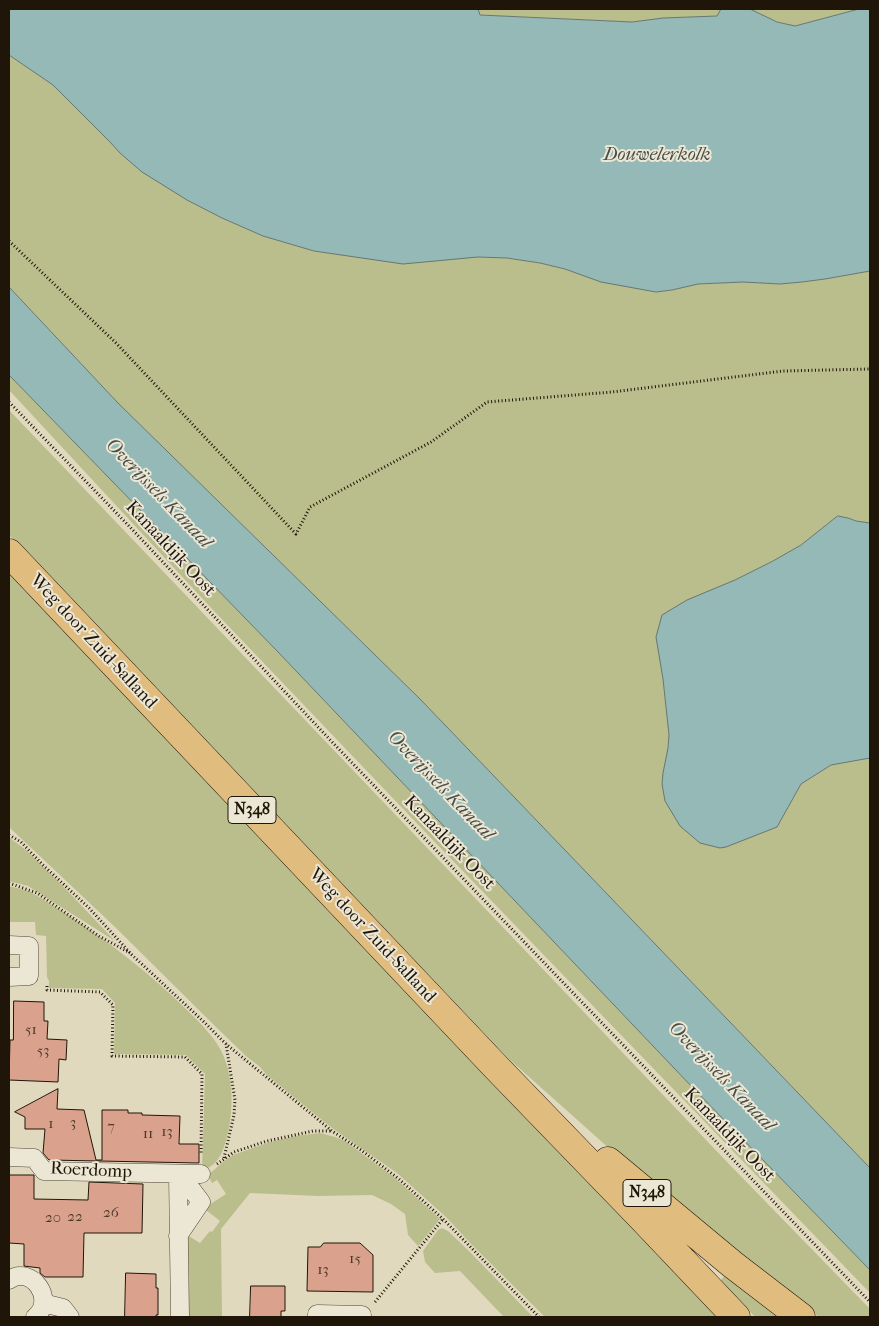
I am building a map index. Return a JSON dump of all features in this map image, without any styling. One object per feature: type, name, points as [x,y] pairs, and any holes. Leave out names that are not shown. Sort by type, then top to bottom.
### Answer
[{"type":"main road","name":"Weg door Zuid-Salland","points":[[9,553],[496,1067],[736,1317]]},
{"type":"main road","name":"N348","points":[[496,1067],[732,1264],[801,1317]]},
{"type":"street","points":[[9,945],[29,946],[30,976],[9,977]]},
{"type":"street","name":"Roerdomp","points":[[9,1157],[34,1158],[44,1171],[201,1174]]},
{"type":"street","points":[[179,1174],[180,1317]]},
{"type":"street","points":[[9,1280],[14,1276],[27,1276],[38,1284],[43,1293],[39,1310],[63,1308],[70,1317]]},
{"type":"street","points":[[317,1317],[317,1314],[362,1316]]},
{"type":"path","points":[[9,241],[116,343],[296,534],[310,507],[431,442],[487,402],[612,392],[783,371],[870,369]]},
{"type":"path","name":"Kanaaldijk Oost","points":[[9,402],[129,526],[334,744],[870,1302]]},
{"type":"path","points":[[9,835],[21,842],[89,908],[132,955],[203,1020],[226,1044],[332,1131],[389,1170],[442,1219],[539,1317]]},
{"type":"path","points":[[9,883],[36,893],[99,936],[132,955]]},
{"type":"path","points":[[30,976],[33,981],[47,981],[47,990],[100,992],[113,1004],[112,1056],[185,1057],[202,1074],[201,1174],[204,1174],[234,1152],[267,1141],[313,1131],[332,1131]]},
{"type":"path","points":[[224,1158],[234,1115],[235,1100],[226,1044]]},
{"type":"path","points":[[362,1316],[369,1310],[442,1219]]},
{"type":"green space","points":[[478,9],[721,9],[718,16],[663,18],[632,22],[480,15]]},
{"type":"green space","points":[[750,9],[859,9],[795,26],[777,22]]},
{"type":"green space","points":[[9,55],[53,85],[120,153],[187,200],[263,236],[314,251],[507,258],[540,263],[656,292],[698,284],[743,282],[780,284],[802,282],[870,271],[870,523],[848,518],[773,561],[735,580],[663,679],[669,735],[668,748],[777,827],[801,784],[831,765],[870,758],[870,1168],[421,700],[118,403],[9,287]]},
{"type":"green space","points":[[9,375],[279,653],[693,1088],[870,1270],[870,1293],[213,610],[9,390]]},
{"type":"green space","points":[[9,410],[729,1164],[870,1309],[870,1317],[819,1317],[730,1249],[620,1158],[509,1059],[9,535]]},
{"type":"green space","points":[[9,574],[719,1317],[545,1317],[446,1217],[397,1173],[332,1128],[247,1057],[114,926],[9,827]]},
{"type":"green space","points":[[10,838],[26,850],[62,885],[115,941],[28,886],[9,881]]},
{"type":"green space","points":[[9,886],[29,891],[68,915],[115,948],[173,997],[212,1037],[221,1050],[227,1066],[232,1101],[226,1141],[221,1154],[214,1164],[202,1170],[205,1074],[186,1055],[114,1054],[115,1003],[102,989],[49,988],[46,936],[36,935],[35,922],[9,922]]},
{"type":"green space","points":[[320,1133],[345,1141],[394,1177],[440,1219],[418,1246],[408,1235],[405,1214],[391,1204],[372,1195],[318,1196],[250,1193],[221,1229],[222,1317],[186,1317],[187,1235],[200,1243],[210,1231],[212,1232],[220,1221],[206,1210],[206,1207],[226,1194],[217,1180],[212,1183],[208,1175],[233,1155],[270,1142]]},
{"type":"green space","points":[[442,1228],[448,1231],[468,1250],[533,1317],[504,1317],[460,1271],[435,1273],[425,1262],[423,1251],[438,1230]]},
{"type":"green space","points":[[730,1269],[784,1317],[755,1317],[720,1281]]},
{"type":"water","name":"Douwelerkolk","points":[[9,9],[478,9],[480,15],[632,22],[663,18],[717,16],[721,9],[750,9],[777,22],[795,26],[859,9],[870,9],[870,271],[802,282],[780,284],[743,282],[698,284],[656,292],[601,282],[565,269],[507,258],[478,257],[403,264],[314,251],[263,236],[187,200],[142,172],[120,153],[53,85],[9,55]]},
{"type":"water","name":"Overijssels Kanaal","points":[[9,287],[118,403],[421,700],[870,1168],[870,1270],[693,1088],[279,653],[9,375]]},
{"type":"water","points":[[838,516],[870,523],[870,758],[831,765],[801,784],[777,827],[726,847],[720,848],[700,843],[680,826],[665,801],[662,784],[669,735],[656,637],[662,615],[687,600],[735,580],[773,561],[801,545]]},
{"type":"building","points":[[14,1001],[44,1002],[44,1021],[48,1021],[47,1039],[67,1040],[66,1060],[59,1059],[58,1082],[9,1080],[10,1040],[13,1040]]},
{"type":"building","points":[[58,1089],[57,1109],[84,1110],[96,1160],[102,1160],[102,1110],[128,1110],[128,1113],[142,1113],[142,1115],[180,1116],[179,1144],[199,1144],[199,1163],[49,1160],[43,1153],[45,1129],[25,1129],[25,1117],[15,1112]]},
{"type":"building","points":[[9,1175],[34,1175],[34,1199],[88,1200],[89,1182],[143,1184],[142,1233],[84,1233],[83,1277],[45,1277],[40,1273],[40,1268],[24,1266],[24,1244],[9,1243]]},
{"type":"building","points":[[324,1243],[360,1243],[373,1255],[373,1292],[307,1291],[308,1247],[320,1247]]},
{"type":"building","points":[[126,1273],[156,1274],[158,1315],[156,1317],[125,1317]]},
{"type":"building","points":[[251,1286],[285,1286],[285,1311],[281,1311],[281,1317],[250,1317]]}]
